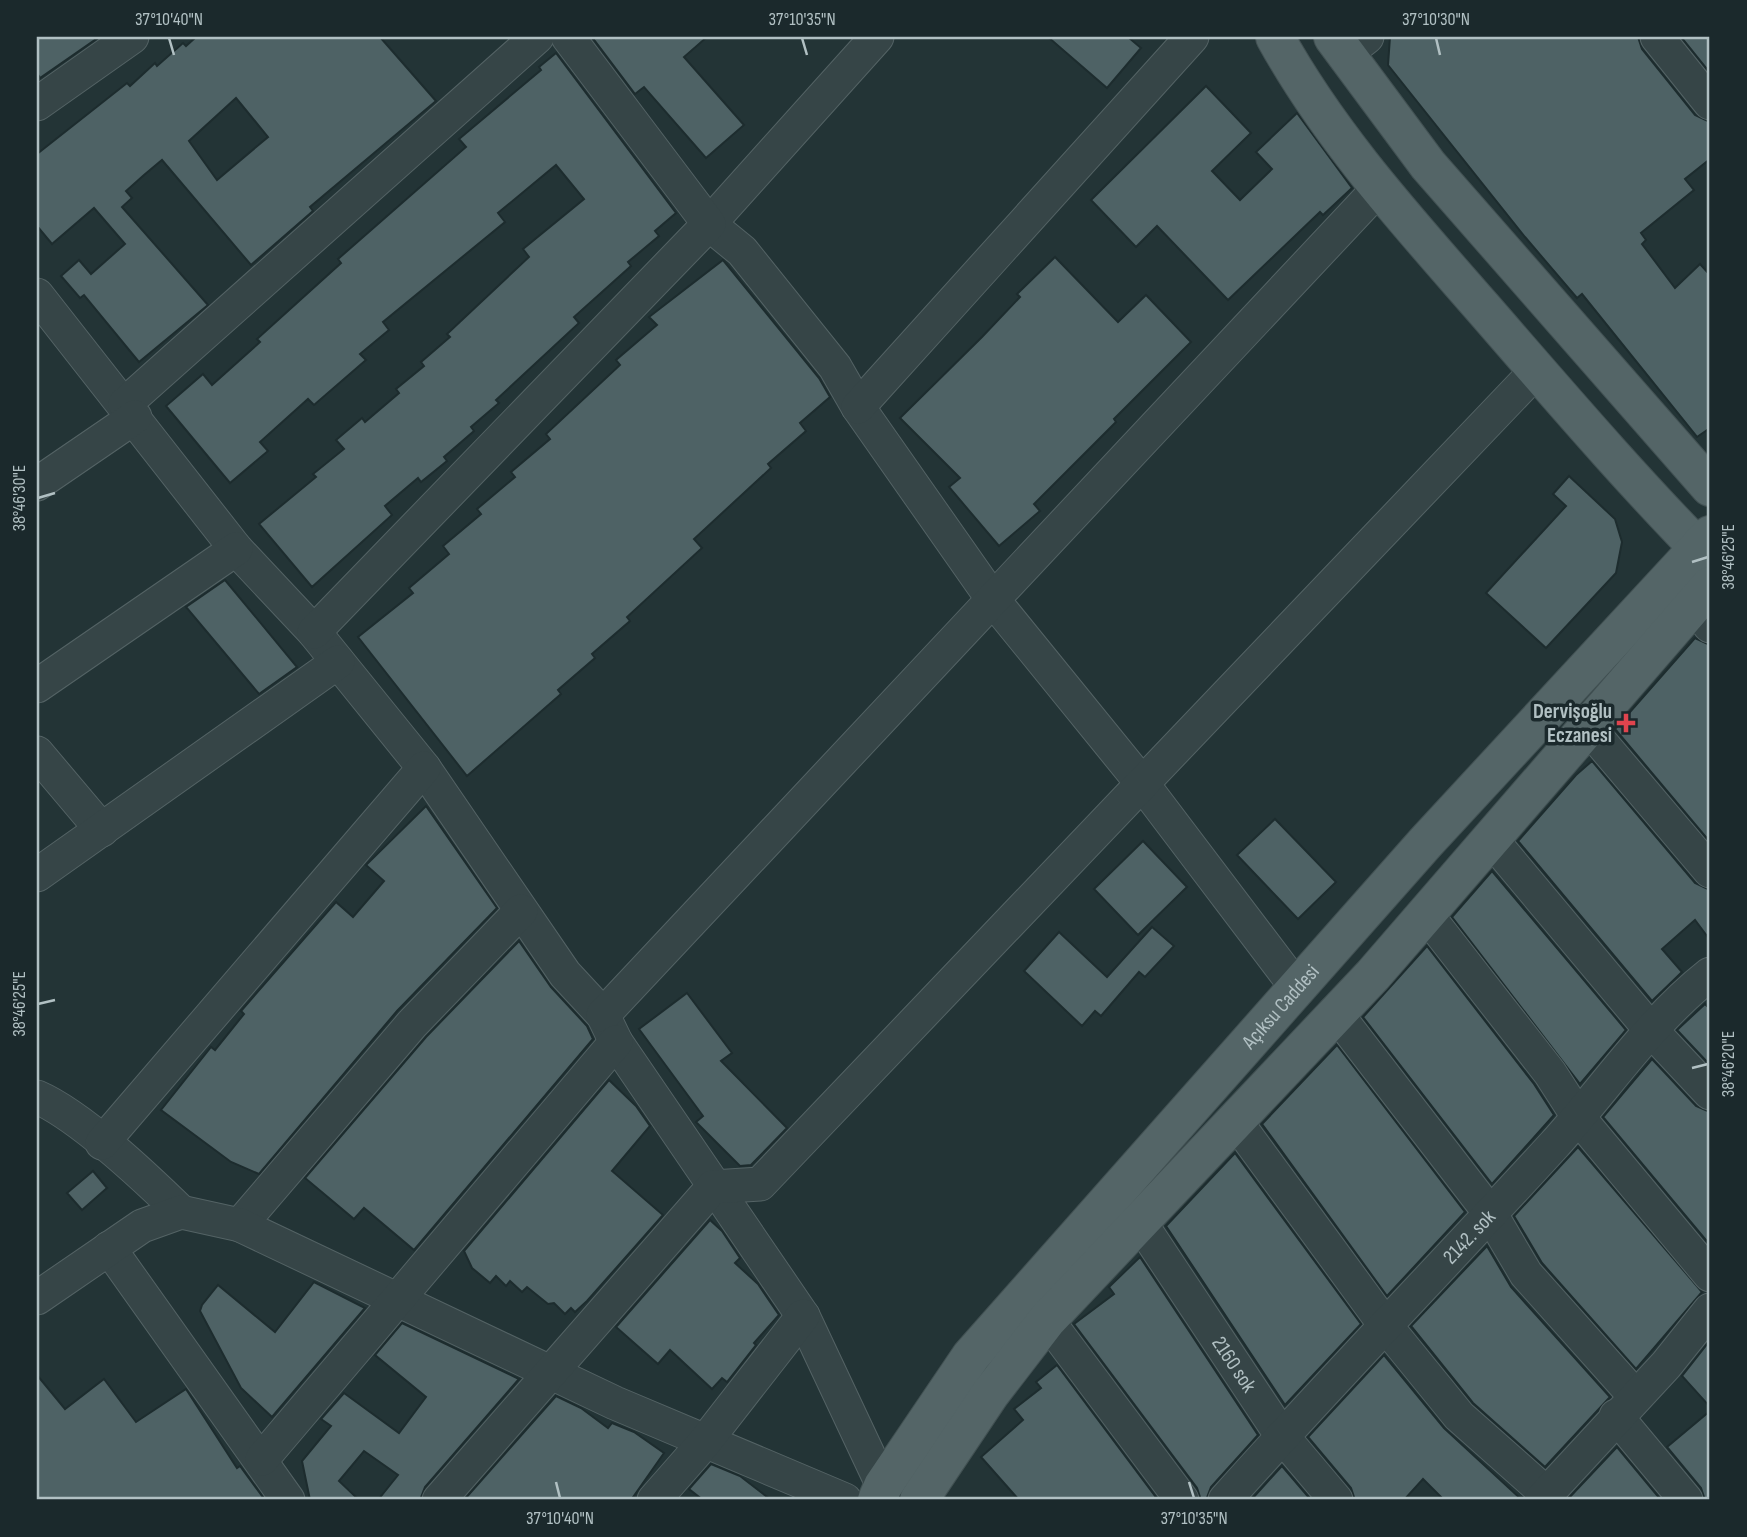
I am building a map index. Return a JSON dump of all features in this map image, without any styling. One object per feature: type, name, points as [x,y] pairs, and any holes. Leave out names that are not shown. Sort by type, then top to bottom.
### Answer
[{"type":"main road","points":[[1275,37],[1339,137],[1379,188],[1537,370],[1706,548]]},
{"type":"main road","points":[[1348,43],[1428,165],[1710,487]]},
{"type":"main road","name":"Açıksu Caddesi","points":[[887,1495],[971,1356],[1426,842],[1706,548]]},
{"type":"main road","name":"Açıksu Caddesi","points":[[919,1500],[990,1394],[1047,1320],[1335,1012],[1373,975],[1587,726],[1704,605]]},
{"type":"street","points":[[37,104],[132,37]]},
{"type":"street","points":[[37,484],[130,411],[537,37]]},
{"type":"street","points":[[568,37],[709,224],[742,251],[835,367],[858,407],[994,601],[1141,782],[1297,988]]},
{"type":"street","points":[[314,632],[709,224],[877,37]]},
{"type":"street","points":[[858,407],[1192,37]]},
{"type":"street","points":[[1657,37],[1710,103]]},
{"type":"street","points":[[262,1459],[397,1299],[610,1028],[994,601],[1379,188]]},
{"type":"street","points":[[37,295],[236,548],[314,632],[424,768],[565,974],[610,1028],[713,1187],[803,1316],[887,1495]]},
{"type":"street","points":[[439,1500],[550,1370],[713,1187],[760,1184],[1537,370]]},
{"type":"street","points":[[37,686],[236,548]]},
{"type":"street","points":[[37,875],[338,662]]},
{"type":"street","points":[[1587,726],[1710,871]]},
{"type":"street","points":[[37,753],[102,830]]},
{"type":"street","points":[[102,1143],[424,768]]},
{"type":"street","points":[[1491,839],[1650,1029],[1710,1093]]},
{"type":"street","points":[[240,1225],[412,1024],[521,911]]},
{"type":"street","points":[[1426,914],[1550,1073],[1579,1118],[1710,1275]]},
{"type":"street","name":"2142. sok","points":[[1225,1500],[1579,1118],[1650,1029],[1710,974]]},
{"type":"street","points":[[1335,1012],[1490,1213],[1527,1274],[1626,1406],[1686,1500]]},
{"type":"street","points":[[37,1097],[53,1104],[102,1143],[181,1213]]},
{"type":"street","points":[[1234,1119],[1385,1325],[1459,1416],[1544,1497],[1666,1365],[1710,1310]]},
{"type":"street","points":[[37,1298],[142,1226],[181,1213],[240,1225],[705,1443],[845,1500]]},
{"type":"street","name":"2160 sok","points":[[1139,1221],[1282,1436],[1336,1500]]},
{"type":"street","points":[[109,1248],[262,1459],[288,1500]]},
{"type":"street","points":[[653,1500],[705,1443],[803,1316]]},
{"type":"street","points":[[1047,1320],[1182,1500]]},
{"type":"building","points":[[37,37],[99,37],[40,78],[37,73]]},
{"type":"building","points":[[196,37],[380,37],[436,101],[310,207],[313,211],[251,265],[162,160],[144,175],[126,191],[132,198],[122,207],[208,305],[139,362],[84,295],[80,298],[61,276],[79,260],[91,274],[125,244],[94,208],[52,244],[37,226],[37,154],[127,83],[130,86],[155,63],[157,66],[183,43],[186,46]],"holes":[[[236,98],[268,137],[217,180],[189,141]]]},
{"type":"building","points":[[592,37],[707,37],[684,57],[744,125],[706,158],[644,87],[635,94]]},
{"type":"building","points":[[1048,37],[1128,37],[1141,48],[1107,88]]},
{"type":"building","points":[[1390,37],[1638,37],[1642,49],[1695,115],[1710,122],[1710,159],[1685,179],[1694,190],[1641,233],[1646,240],[1642,244],[1675,288],[1700,264],[1710,275],[1710,428],[1697,437],[1582,294],[1577,298],[1525,237],[1388,65]]},
{"type":"building","points":[[1681,37],[1710,37],[1710,73]]},
{"type":"building","points":[[556,53],[676,213],[655,231],[659,236],[628,262],[631,266],[574,317],[579,323],[496,400],[499,403],[471,427],[474,431],[444,457],[447,461],[421,482],[418,478],[385,506],[392,515],[312,587],[259,524],[316,477],[313,474],[344,449],[336,440],[362,418],[365,422],[399,393],[396,389],[424,366],[421,362],[450,337],[447,334],[529,257],[523,249],[584,199],[556,165],[498,213],[505,222],[383,322],[389,330],[360,354],[366,360],[314,405],[308,399],[260,442],[268,451],[230,483],[166,406],[203,374],[212,385],[260,342],[257,339],[341,263],[338,259],[466,147],[459,139],[541,70],[539,67]]},
{"type":"building","points":[[1206,86],[1251,133],[1212,171],[1240,200],[1272,169],[1256,152],[1297,113],[1352,188],[1323,215],[1320,212],[1228,300],[1157,226],[1136,247],[1091,200]]},
{"type":"building","points":[[1055,257],[1118,322],[1146,295],[1191,342],[1034,504],[1040,511],[999,546],[949,487],[960,478],[900,418],[982,337],[1020,297],[1017,294]]},
{"type":"building","points":[[723,260],[819,378],[830,397],[800,423],[806,431],[768,464],[771,468],[694,539],[702,548],[627,617],[630,621],[592,654],[595,658],[558,690],[561,694],[467,776],[358,637],[413,593],[409,588],[449,554],[443,546],[481,514],[477,509],[515,477],[511,472],[550,439],[546,434],[620,365],[616,360],[657,325],[649,317]]},
{"type":"building","points":[[1569,476],[1615,519],[1622,542],[1616,573],[1546,648],[1486,593],[1566,506],[1553,494]]},
{"type":"building","points":[[225,580],[297,667],[259,694],[186,607]]},
{"type":"building","points":[[1695,638],[1710,645],[1710,842],[1615,729]]},
{"type":"building","points":[[1592,761],[1695,883],[1710,890],[1710,940],[1695,920],[1662,949],[1682,972],[1652,1001],[1518,841],[1576,775]]},
{"type":"building","points":[[426,806],[497,908],[397,1011],[259,1174],[231,1162],[161,1110],[211,1047],[215,1050],[244,1014],[241,1011],[336,902],[353,917],[384,881],[366,865]]},
{"type":"building","points":[[1275,819],[1336,882],[1298,919],[1237,855]]},
{"type":"building","points":[[1143,841],[1187,887],[1138,935],[1094,889]]},
{"type":"building","points":[[1492,871],[1626,1030],[1580,1084],[1452,917]]},
{"type":"building","points":[[1152,927],[1174,946],[1145,977],[1139,972],[1101,1016],[1095,1011],[1082,1026],[1024,971],[1059,932],[1107,977]]},
{"type":"building","points":[[519,941],[551,987],[587,1026],[593,1039],[414,1250],[364,1208],[354,1219],[305,1178],[426,1037]]},
{"type":"building","points":[[1427,946],[1534,1084],[1554,1115],[1492,1184],[1363,1017]]},
{"type":"building","points":[[687,993],[732,1053],[721,1061],[787,1128],[751,1165],[740,1166],[696,1122],[703,1116],[639,1029]]},
{"type":"building","points":[[1705,1004],[1710,1009],[1710,1065],[1677,1030]]},
{"type":"building","points":[[1337,1045],[1465,1212],[1387,1296],[1262,1124]]},
{"type":"building","points":[[1652,1059],[1696,1106],[1710,1112],[1710,1245],[1603,1117]]},
{"type":"building","points":[[609,1080],[636,1106],[650,1126],[612,1171],[663,1215],[587,1301],[575,1312],[571,1308],[565,1314],[554,1303],[548,1304],[527,1287],[522,1292],[510,1281],[506,1286],[496,1276],[490,1283],[472,1268],[464,1251]]},
{"type":"building","points":[[1578,1147],[1702,1292],[1636,1369],[1542,1263],[1514,1216]]},
{"type":"building","points":[[1235,1153],[1361,1324],[1285,1405],[1166,1226]]},
{"type":"building","points":[[93,1171],[107,1188],[82,1210],[67,1193]]},
{"type":"building","points":[[710,1220],[722,1231],[740,1258],[735,1263],[758,1284],[779,1315],[754,1343],[756,1345],[727,1382],[722,1378],[712,1389],[670,1350],[658,1364],[616,1327]]},
{"type":"building","points":[[1487,1246],[1511,1287],[1610,1397],[1545,1467],[1473,1403],[1411,1326]]},
{"type":"building","points":[[1140,1257],[1258,1435],[1211,1487],[1206,1500],[1201,1500],[1197,1488],[1074,1324],[1114,1294],[1109,1287]]},
{"type":"building","points":[[314,1282],[365,1308],[272,1417],[241,1388],[200,1311],[218,1285],[275,1332]]},
{"type":"building","points":[[402,1323],[519,1379],[425,1487],[420,1500],[378,1500],[398,1475],[364,1451],[339,1481],[359,1500],[310,1500],[302,1461],[331,1426],[321,1419],[344,1393],[399,1433],[426,1397],[375,1355]]},
{"type":"building","points":[[1708,1343],[1710,1346],[1710,1407],[1682,1376]]},
{"type":"building","points":[[1384,1355],[1444,1428],[1522,1500],[1444,1500],[1423,1479],[1404,1500],[1355,1500],[1351,1488],[1308,1437]]},
{"type":"building","points":[[1057,1365],[1158,1500],[1019,1500],[981,1457],[1023,1420],[1014,1409],[1041,1388],[1036,1382]]},
{"type":"building","points":[[37,1375],[65,1409],[104,1379],[136,1422],[186,1389],[237,1468],[240,1466],[265,1500],[37,1500]]},
{"type":"building","points":[[556,1396],[581,1408],[608,1428],[612,1423],[634,1432],[664,1453],[631,1500],[464,1500]]},
{"type":"building","points":[[1710,1411],[1710,1500],[1705,1500],[1701,1488],[1667,1447]]},
{"type":"building","points":[[1617,1447],[1661,1500],[1567,1500]]},
{"type":"building","points":[[711,1464],[740,1476],[771,1500],[703,1500],[689,1489]]},
{"type":"building","points":[[1282,1466],[1311,1500],[1251,1500],[1280,1468]]},
{"type":"place","name":"Dervişoğlu Eczanesi","points":[[1626,723]]}]
